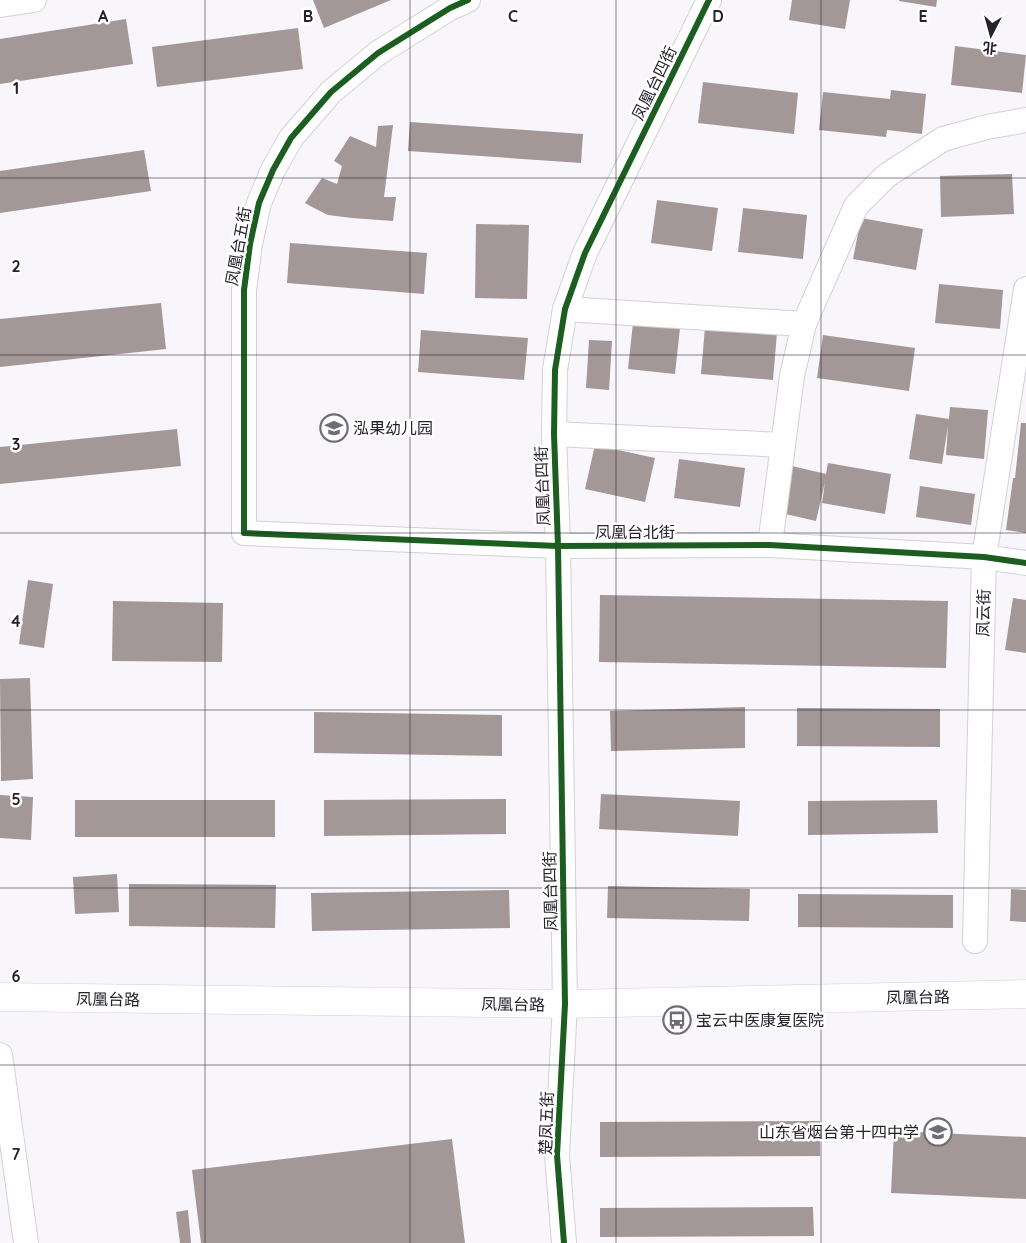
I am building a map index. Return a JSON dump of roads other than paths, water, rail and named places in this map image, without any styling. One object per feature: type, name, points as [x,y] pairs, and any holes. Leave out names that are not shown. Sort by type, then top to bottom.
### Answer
[{"type":"street","points":[[0,5],[34,0]]},
{"type":"street","name":"凤凰台五街","points":[[244,533],[244,290],[250,244],[259,203],[273,170],[291,138],[331,92],[378,53],[450,8],[468,0]]},
{"type":"street","name":"凤凰台四街","points":[[565,1004],[558,546],[554,434],[555,370],[565,309],[586,253],[709,0]]},
{"type":"street","points":[[770,545],[792,376],[804,324],[856,206],[886,176],[943,139],[987,127],[1026,120]]},
{"type":"street","name":"凤云街","points":[[975,941],[984,557],[1026,289]]},
{"type":"street","points":[[565,309],[804,324]]},
{"type":"street","points":[[554,434],[783,445]]},
{"type":"street","name":"凤凰台北街","points":[[244,533],[558,546],[770,545],[984,557],[1026,562]]},
{"type":"street","name":"凤凰台路","points":[[0,997],[565,1004],[1026,994]]},
{"type":"street","name":"楚凤五街","points":[[564,1243],[557,1155],[565,1004]]},
{"type":"street","points":[[0,1055],[26,1243]]},
{"type":"place","name":"泓果幼儿园","points":[[334,428]]},
{"type":"place","name":"宝云中医康复医院","points":[[677,1020]]},
{"type":"place","name":"山东省烟台第十四中学","points":[[938,1132]]}]
